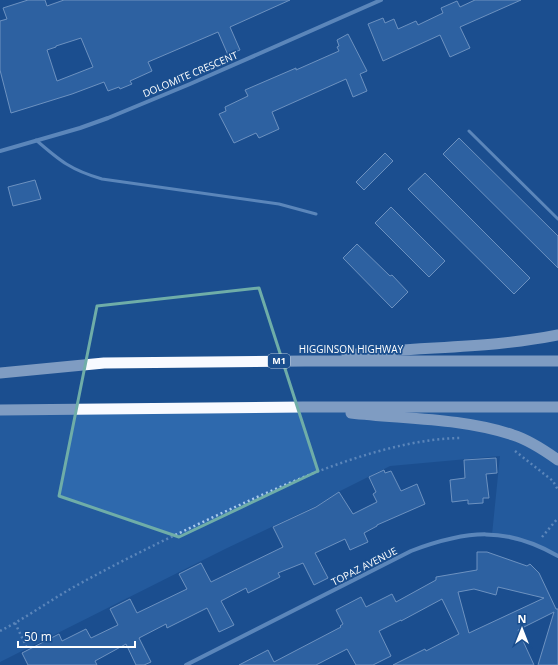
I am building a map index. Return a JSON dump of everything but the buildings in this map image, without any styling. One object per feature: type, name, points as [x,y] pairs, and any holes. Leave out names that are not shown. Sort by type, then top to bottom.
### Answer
[{"type":"highway","points":[[304,361],[379,351],[476,346],[558,335]]},
{"type":"highway","name":"HIGGINSON HIGHWAY","points":[[0,373],[104,364],[304,361],[558,361]]},
{"type":"highway","points":[[0,410],[303,407],[558,407]]},
{"type":"highway","points":[[303,407],[386,417],[448,421],[494,430],[513,435],[536,445],[558,460]]},
{"type":"street","name":"DOLOMITE CRESCENT","points":[[0,151],[80,128],[108,118],[190,84],[381,0]]},
{"type":"street","name":"TOPAZ AVENUE","points":[[186,665],[411,551],[432,543],[463,535],[484,533],[512,537],[535,544],[558,556]]},
{"type":"lane","points":[[469,131],[558,219]]},
{"type":"lane","points":[[36,140],[62,163],[82,173],[102,179],[273,203],[316,214]]},
{"type":"path","points":[[0,631],[80,583],[188,528],[267,493],[330,467],[388,449],[428,441],[468,437]]},
{"type":"path","points":[[513,450],[553,481],[558,490]]},
{"type":"path","points":[[535,544],[558,518]]},
{"type":"path","points":[[15,623],[27,648]]},
{"type":"highlighted area","points":[[259,288],[318,471],[179,537],[59,496],[97,306]]},
{"type":"shaded area","points":[[558,407],[558,557],[535,545],[492,535],[500,456],[390,466],[340,491],[318,505],[225,549],[0,662],[0,411]]}]
